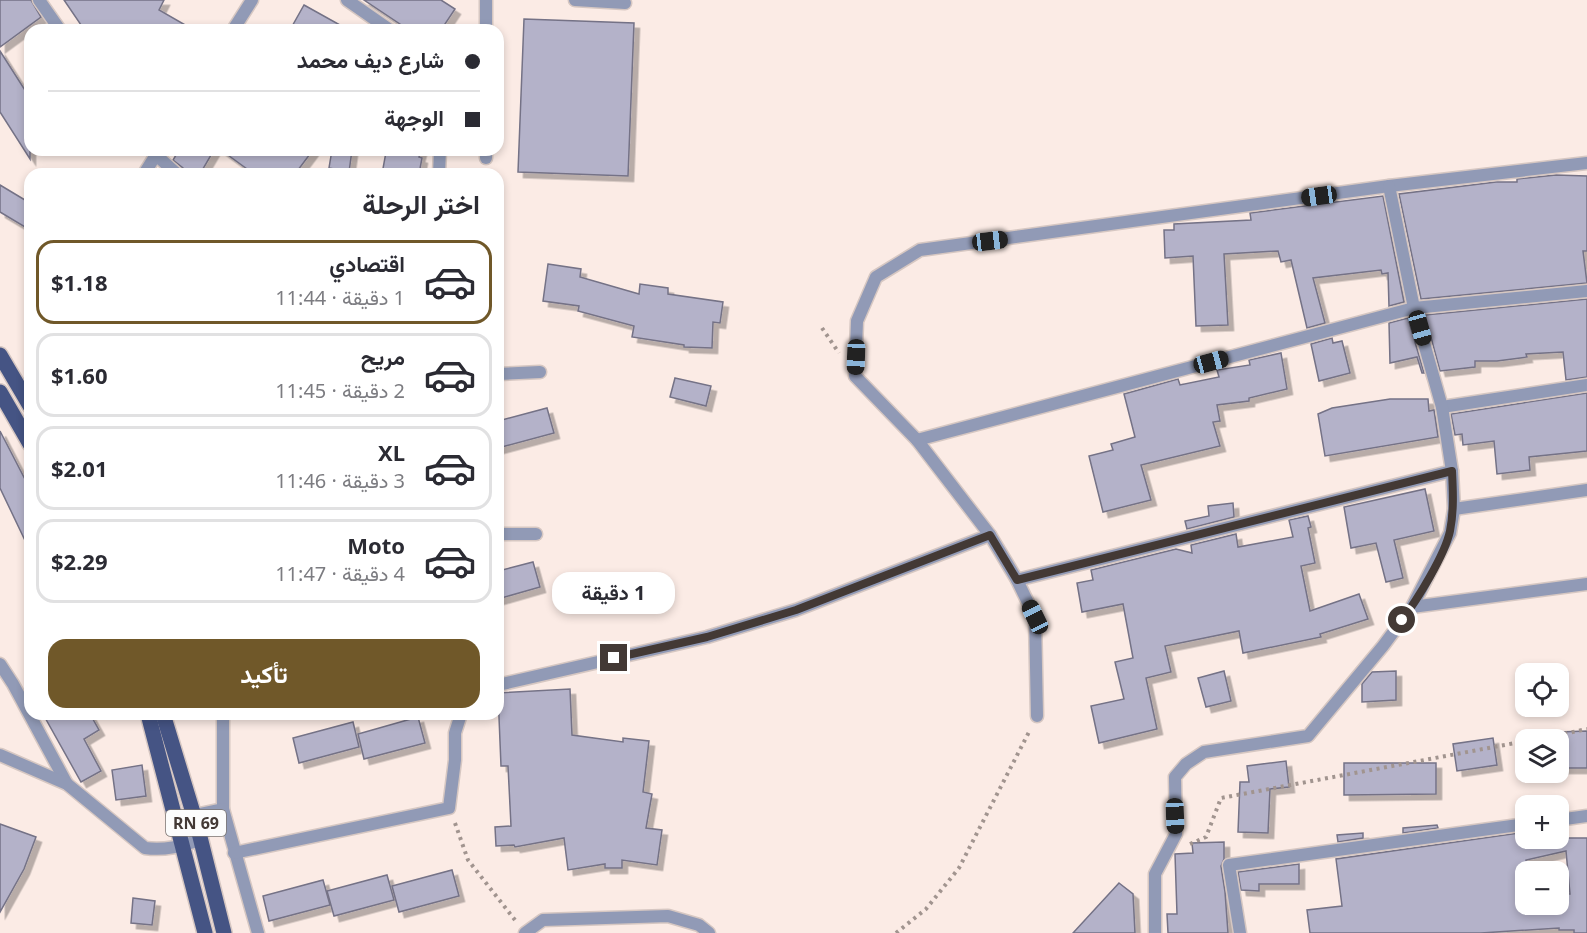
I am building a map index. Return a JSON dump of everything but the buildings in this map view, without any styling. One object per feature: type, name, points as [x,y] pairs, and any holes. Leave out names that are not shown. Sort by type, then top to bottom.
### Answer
[{"type":"main road","points":[[0,355],[24,396]]},
{"type":"main road","points":[[0,392],[24,434]]},
{"type":"main road","name":"RN 69","points":[[150,720],[205,933]]},
{"type":"main road","name":"RN 69","points":[[165,720],[224,933]]},
{"type":"street","points":[[39,0],[56,24]]},
{"type":"street","points":[[237,24],[252,0]]},
{"type":"street","points":[[347,0],[381,24]]},
{"type":"street","points":[[486,0],[486,24]]},
{"type":"street","points":[[575,0],[625,3]]},
{"type":"street","points":[[160,156],[171,168]]},
{"type":"street","points":[[1038,716],[1035,617],[1017,580],[990,535],[917,440],[855,376],[857,321],[876,277],[920,250],[1389,186],[1587,163]]},
{"type":"street","points":[[1155,933],[1155,874],[1176,834],[1175,777],[1186,764],[1204,752],[1308,736],[1412,608],[1450,533],[1454,509],[1452,471],[1442,406],[1414,308],[1389,186]]},
{"type":"street","points":[[917,440],[1414,308],[1587,291]]},
{"type":"street","points":[[504,374],[540,372]]},
{"type":"street","points":[[1442,406],[1587,385]]},
{"type":"street","points":[[1017,580],[1452,471]]},
{"type":"street","points":[[1454,509],[1587,490]]},
{"type":"street","points":[[504,534],[536,534]]},
{"type":"street","points":[[504,685],[707,637],[796,610],[990,535]]},
{"type":"street","points":[[1412,608],[1587,584]]},
{"type":"street","points":[[0,664],[24,703]]},
{"type":"street","points":[[33,720],[68,784]]},
{"type":"street","points":[[227,720],[223,809],[258,933]]},
{"type":"street","points":[[234,852],[449,808],[455,760],[455,733],[459,720]]},
{"type":"street","points":[[0,755],[68,784],[145,848],[159,850],[200,840]]},
{"type":"street","points":[[176,819],[223,809]]},
{"type":"street","points":[[1569,818],[1587,816]]},
{"type":"street","points":[[1240,933],[1229,865],[1515,826]]},
{"type":"street","points":[[525,933],[543,920],[668,916],[699,925],[709,933]]},
{"type":"path","points":[[896,933],[926,909],[959,868],[1038,716]]},
{"type":"path","points":[[1569,733],[1587,729]]},
{"type":"path","points":[[1166,854],[1206,837],[1221,798],[1515,743]]},
{"type":"path","points":[[449,808],[468,860],[525,933]]},
{"type":"route","points":[[614,658],[707,637],[796,610],[990,535],[1017,580],[1452,471],[1454,509],[1450,533],[1412,608],[1402,620]]}]
